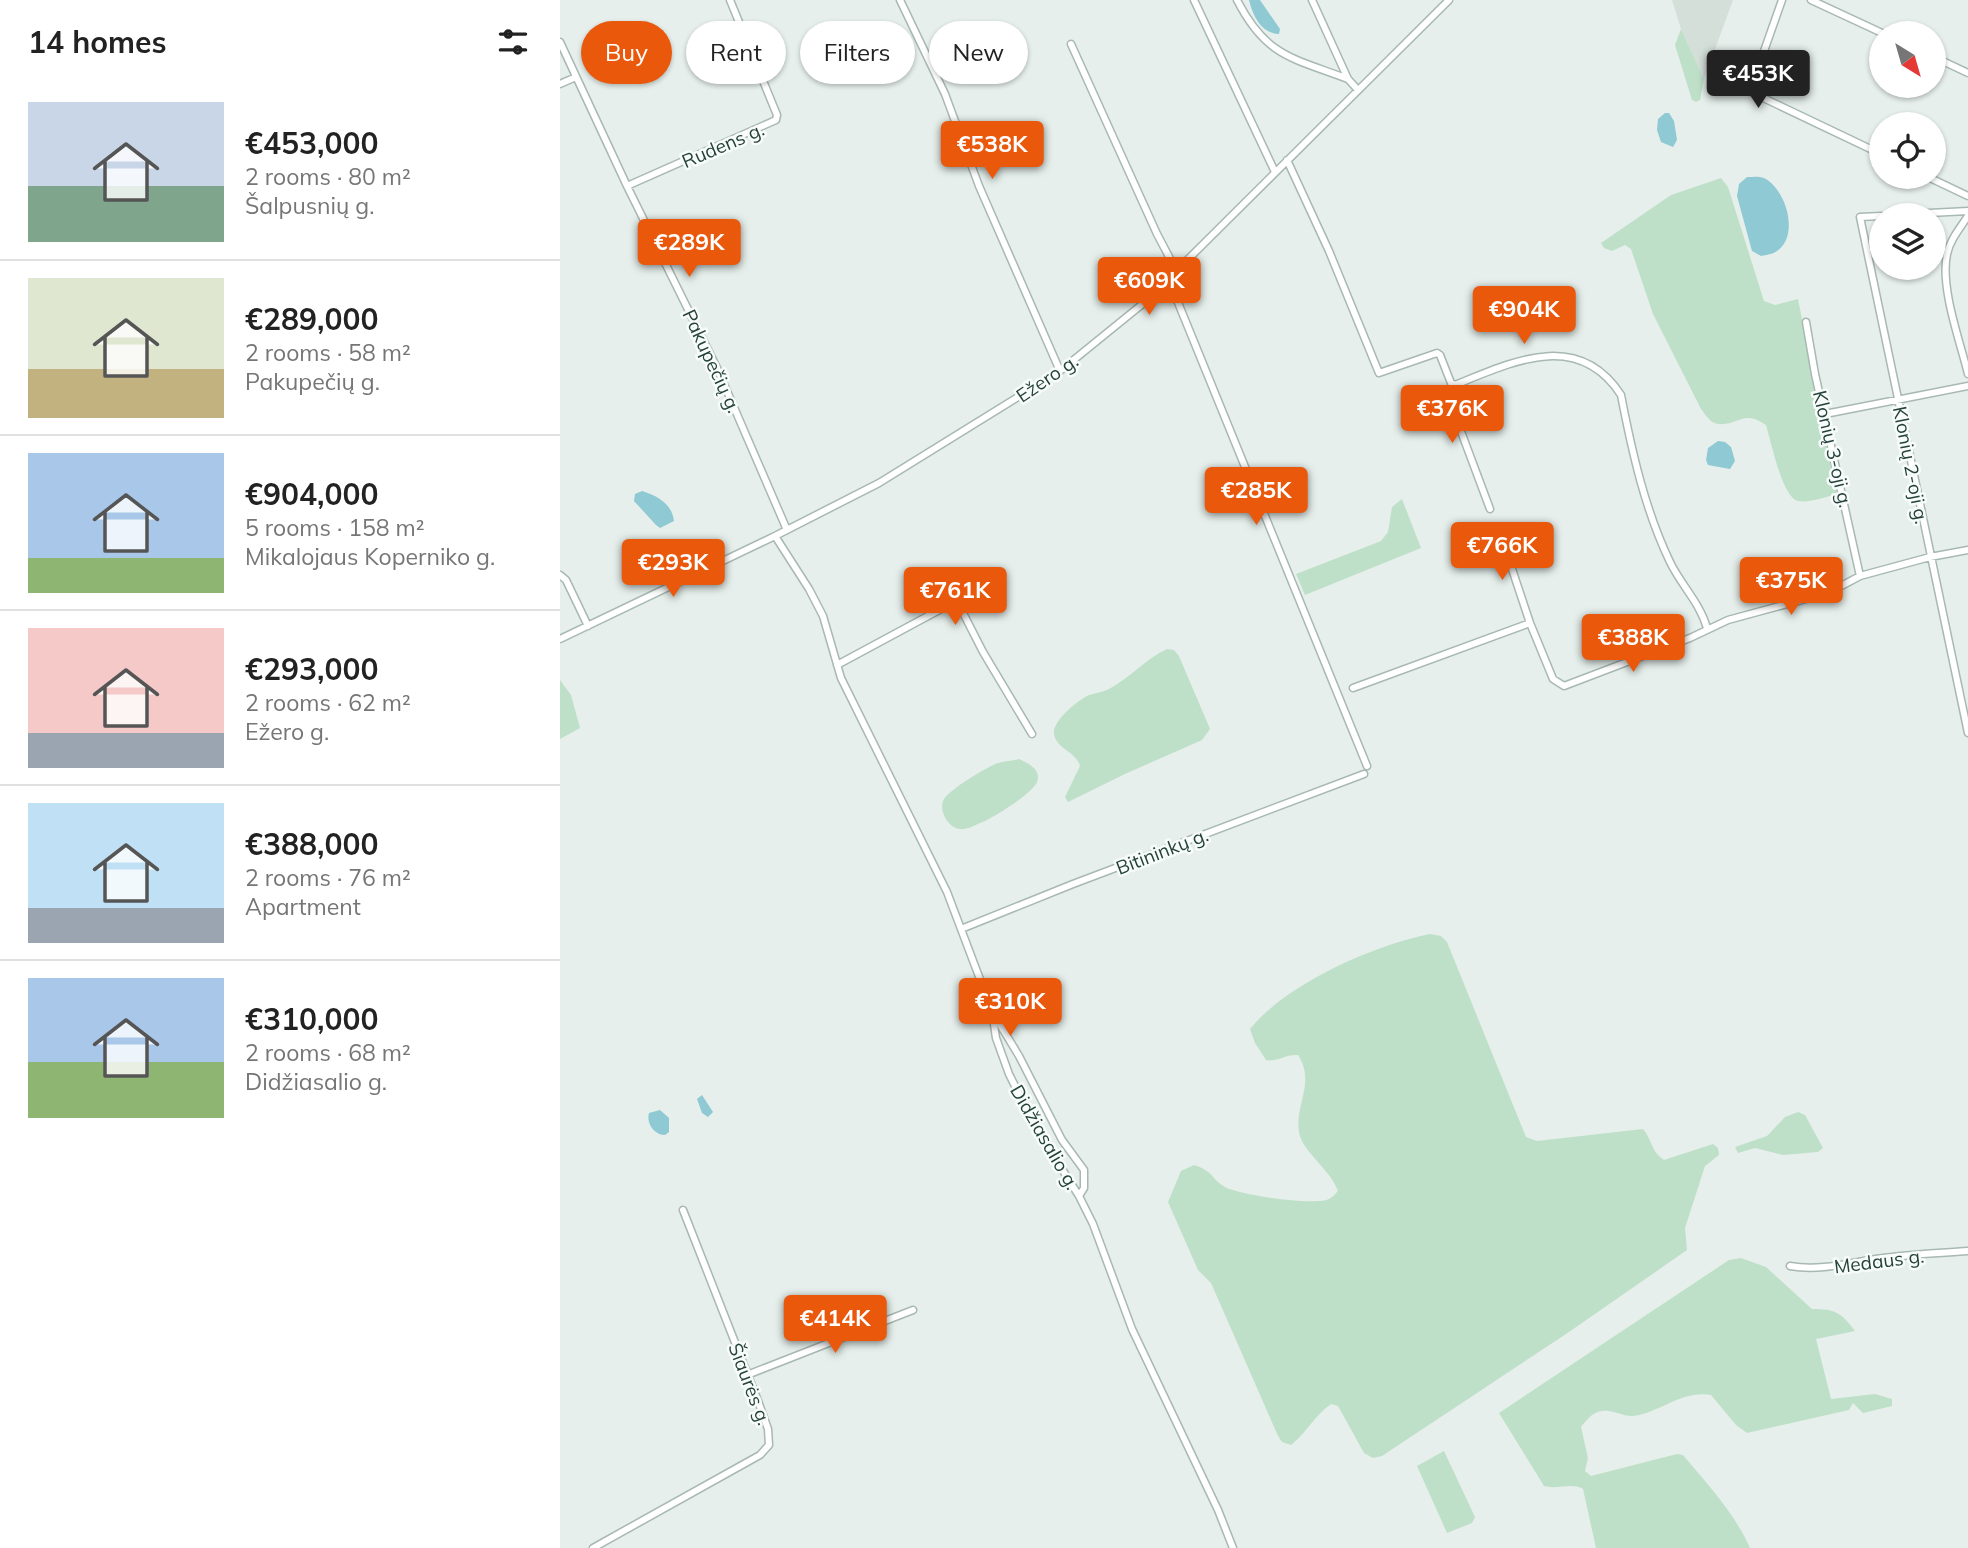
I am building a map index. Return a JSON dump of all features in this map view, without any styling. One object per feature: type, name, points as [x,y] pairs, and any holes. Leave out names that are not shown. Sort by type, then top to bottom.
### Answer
[{"type":"street","name":"Rudens g.","points":[[627,186],[776,120],[777,115],[730,0]]},
{"type":"street","points":[[900,0],[945,94],[979,186],[1060,371]]},
{"type":"street","points":[[1194,0],[1275,172]]},
{"type":"street","points":[[1237,0],[1258,33],[1279,53],[1348,79]]},
{"type":"street","points":[[1312,0],[1348,79],[1358,90]]},
{"type":"street","name":"Ežero g.","points":[[560,639],[879,483],[1060,371],[1125,320],[1449,0]]},
{"type":"street","points":[[1782,0],[1751,89],[1753,93],[1869,148]]},
{"type":"street","points":[[1811,0],[1869,27]]},
{"type":"street","name":"Pakupečių g.","points":[[560,42],[627,186],[717,368],[787,530]]},
{"type":"street","points":[[1070,44],[1176,270]]},
{"type":"street","points":[[1946,63],[1968,73]]},
{"type":"street","points":[[560,84],[576,77]]},
{"type":"street","points":[[1287,160],[1329,251],[1379,373],[1437,354],[1440,355],[1452,384]]},
{"type":"street","points":[[1946,186],[1968,196]]},
{"type":"street","points":[[1946,214],[1968,213]]},
{"type":"street","points":[[1968,213],[1951,241],[1946,268],[1948,293],[1968,374]]},
{"type":"street","name":"Klonių 2-oji g.","points":[[1869,217],[1860,217],[1869,259]]},
{"type":"street","points":[[1168,278],[1367,766]]},
{"type":"street","name":"Klonių 2-oji g.","points":[[1873,280],[1968,733]]},
{"type":"street","name":"Klonių 3-oji g.","points":[[1807,322],[1815,374],[1860,576]]},
{"type":"street","points":[[1490,509],[1447,394],[1452,384],[1510,363],[1535,358],[1556,356],[1581,359],[1602,372],[1621,395],[1653,522],[1671,564],[1701,612],[1707,628]]},
{"type":"street","points":[[1825,414],[1968,386]]},
{"type":"street","points":[[1500,533],[1530,623],[1553,679],[1564,687],[1690,638],[1728,620],[1828,593],[1860,576],[1968,550]]},
{"type":"street","name":"Didžiasalio g.","points":[[775,536],[809,589],[822,615],[841,678],[947,892],[992,1011],[996,1038],[1009,1074],[1040,1137],[1079,1196],[1093,1224],[1132,1329],[1213,1499],[1233,1548]]},
{"type":"street","points":[[560,575],[566,580],[588,626]]},
{"type":"street","points":[[837,664],[954,602],[960,607],[1031,734]]},
{"type":"street","points":[[1353,688],[1530,623]]},
{"type":"street","name":"Bitininkų g.","points":[[961,929],[1364,774]]},
{"type":"street","points":[[992,1011],[1019,1056],[1062,1140],[1084,1170],[1084,1188],[1079,1196]]},
{"type":"street","name":"Šiaurės g.","points":[[593,1548],[765,1451],[770,1440],[683,1210]]},
{"type":"street","name":"Medaus g.","points":[[1790,1266],[1807,1269],[1830,1268],[1890,1257],[1968,1251]]},
{"type":"street","points":[[747,1375],[913,1310]]},
{"type":"shaded area","points":[[1672,0],[1733,0],[1704,79],[1681,29]]},
{"type":"green space","points":[[1681,29],[1704,79],[1700,100],[1696,102],[1692,100],[1675,45]]},
{"type":"green space","points":[[1721,178],[1728,187],[1764,301],[1775,305],[1798,299],[1837,494],[1798,501],[1792,497],[1782,479],[1766,425],[1751,418],[1718,424],[1708,418],[1653,314],[1631,249],[1625,245],[1612,251],[1604,248],[1601,243],[1671,195]]},
{"type":"green space","points":[[1402,499],[1421,548],[1305,595],[1296,574],[1381,541],[1388,532],[1392,507]]},
{"type":"green space","points":[[1167,649],[1174,650],[1179,656],[1210,729],[1202,740],[1068,802],[1065,797],[1080,766],[1075,757],[1056,739],[1054,729],[1057,723],[1079,701],[1117,685]]},
{"type":"green space","points":[[560,680],[571,695],[580,728],[560,739]]},
{"type":"green space","points":[[1019,759],[1038,774],[1034,787],[1002,811],[970,828],[956,828],[948,822],[942,803],[948,794],[992,766]]},
{"type":"green space","points":[[1430,934],[1441,936],[1447,942],[1526,1137],[1537,1141],[1643,1129],[1656,1153],[1664,1160],[1713,1144],[1718,1148],[1719,1155],[1705,1166],[1685,1228],[1687,1250],[1569,1332],[1382,1456],[1373,1458],[1364,1453],[1338,1406],[1331,1404],[1291,1445],[1282,1442],[1278,1436],[1211,1283],[1198,1270],[1168,1202],[1181,1171],[1194,1165],[1206,1170],[1225,1187],[1277,1199],[1321,1201],[1329,1199],[1338,1191],[1300,1136],[1298,1125],[1305,1076],[1298,1055],[1266,1060],[1250,1029],[1285,997],[1332,969],[1383,947]]},
{"type":"green space","points":[[1798,1112],[1805,1115],[1823,1148],[1818,1152],[1783,1155],[1755,1148],[1738,1153],[1735,1147],[1767,1136],[1785,1117]]},
{"type":"green space","points":[[1741,1258],[1766,1267],[1812,1309],[1837,1313],[1855,1331],[1816,1339],[1831,1399],[1875,1394],[1892,1399],[1892,1406],[1863,1413],[1853,1403],[1849,1410],[1747,1433],[1736,1425],[1711,1395],[1692,1395],[1634,1416],[1606,1411],[1595,1413],[1581,1427],[1588,1458],[1585,1471],[1591,1476],[1677,1454],[1683,1455],[1728,1511],[1750,1548],[1596,1548],[1583,1489],[1574,1486],[1544,1486],[1499,1413],[1729,1260]]},
{"type":"green space","points":[[1444,1451],[1475,1517],[1472,1523],[1447,1533],[1417,1466]]},
{"type":"water","points":[[1249,0],[1260,0],[1280,29],[1279,34],[1267,31],[1259,23]]},
{"type":"water","points":[[1669,113],[1674,121],[1677,140],[1673,147],[1661,142],[1657,130],[1658,119]]},
{"type":"water","points":[[1747,177],[1764,178],[1779,192],[1784,202],[1789,224],[1788,234],[1784,244],[1771,254],[1761,256],[1752,251],[1737,196],[1739,184]]},
{"type":"water","points":[[1718,441],[1731,447],[1735,461],[1730,469],[1708,465],[1708,448]]},
{"type":"water","points":[[642,491],[663,502],[673,515],[674,521],[660,528],[656,525],[634,501],[635,494]]},
{"type":"water","points":[[702,1095],[713,1112],[708,1117],[702,1113],[697,1099]]},
{"type":"water","points":[[660,1110],[669,1118],[669,1132],[665,1135],[654,1131],[649,1121],[649,1113]]}]
